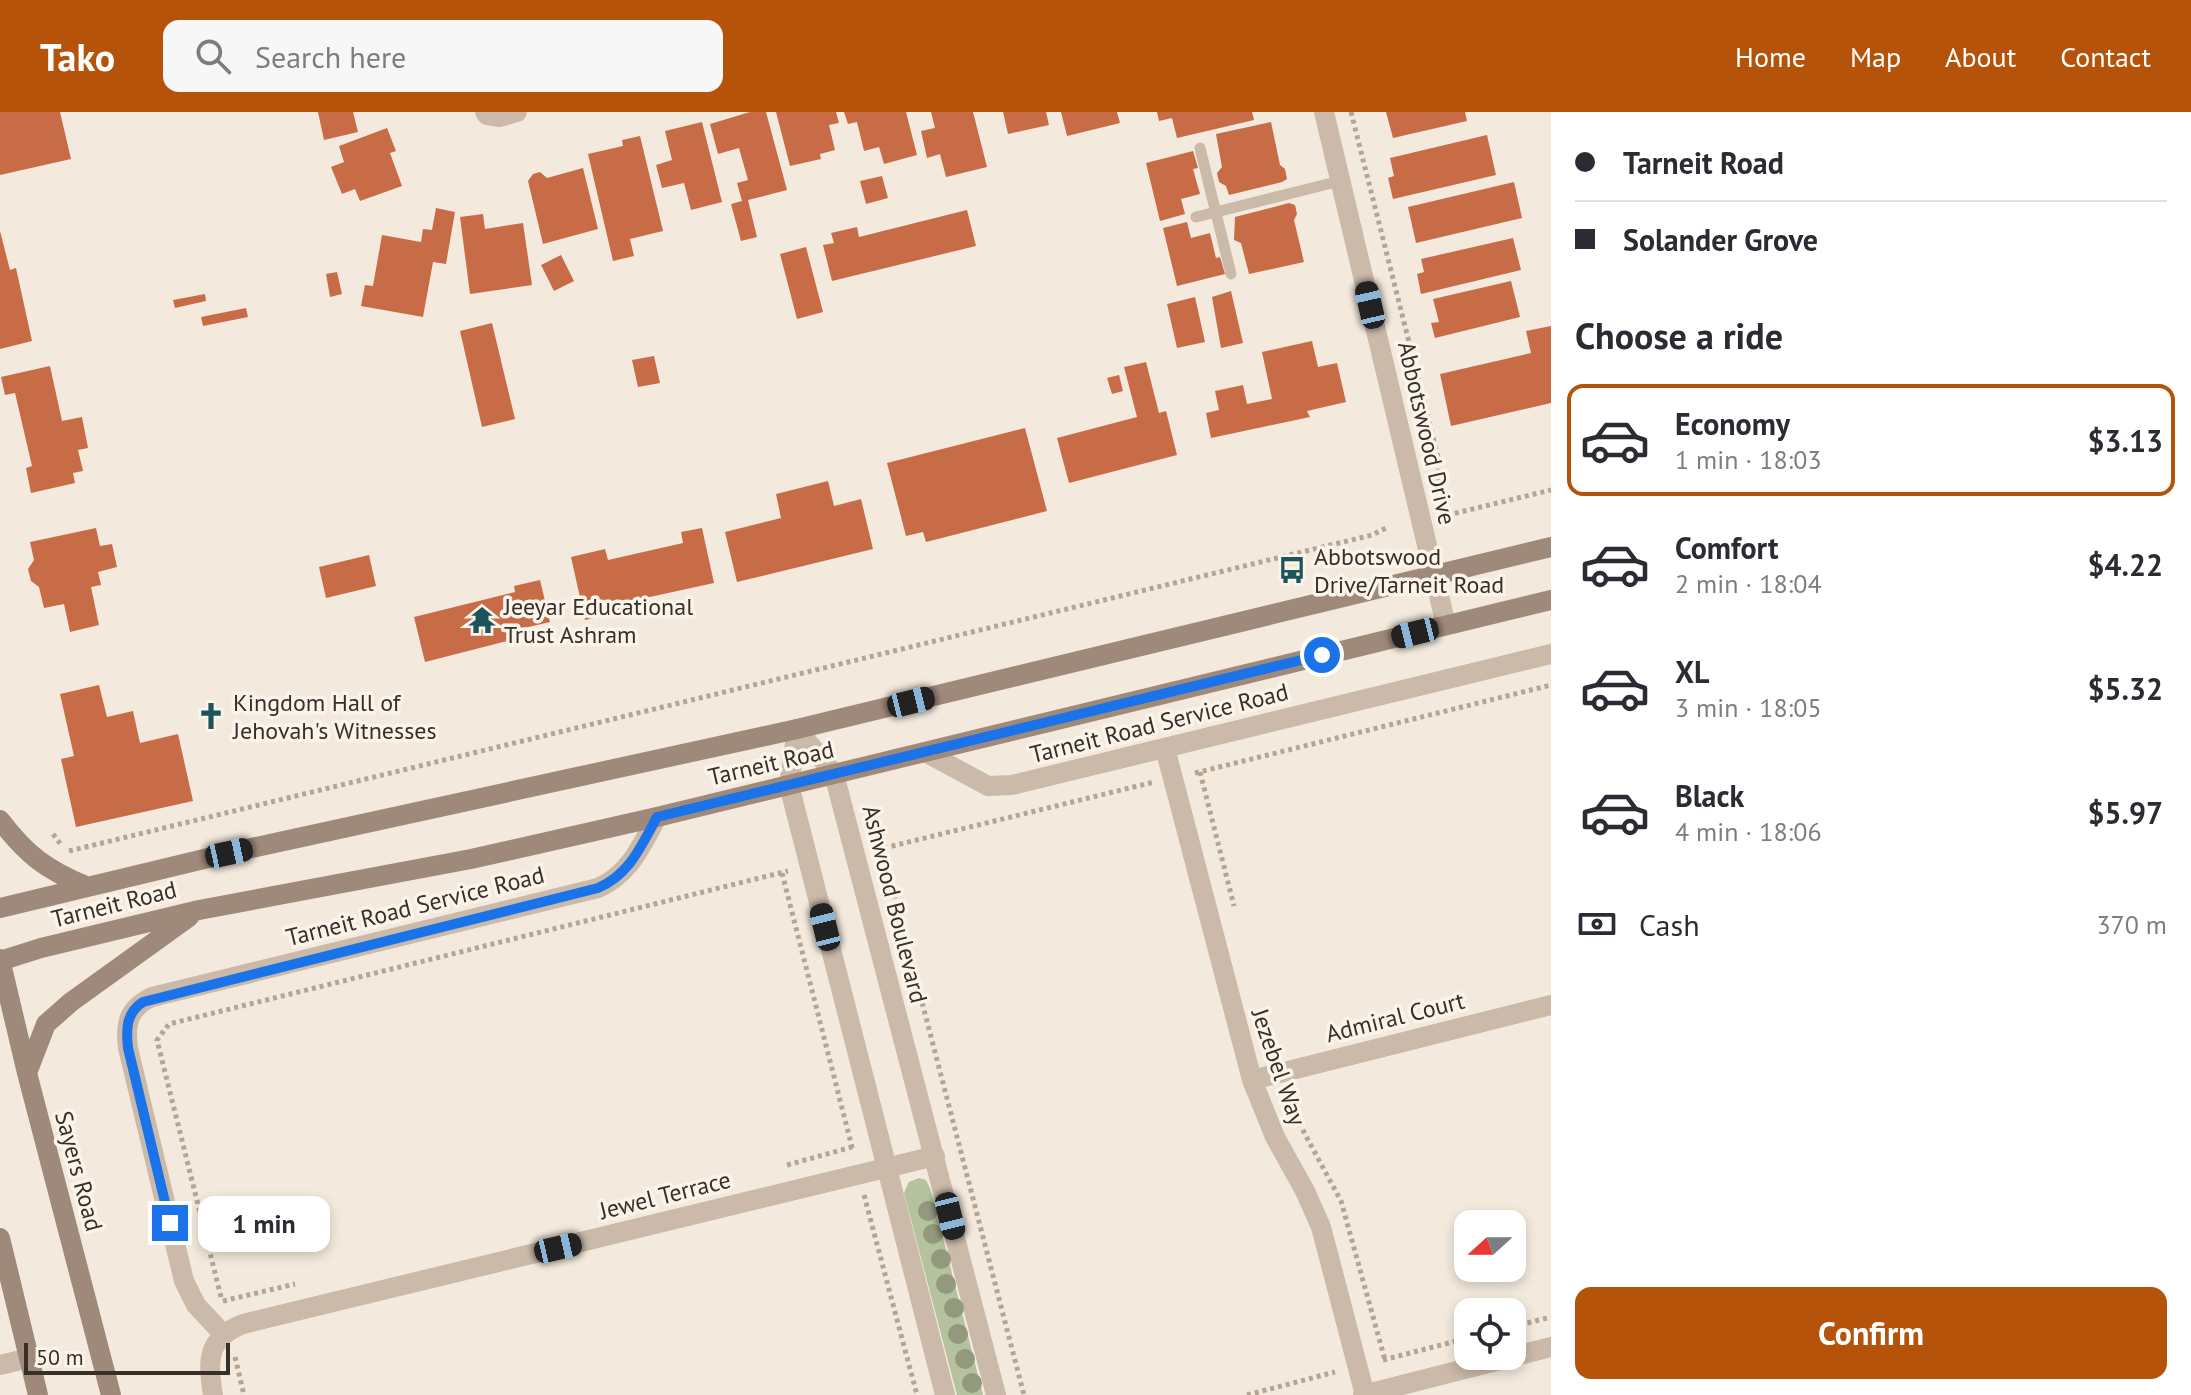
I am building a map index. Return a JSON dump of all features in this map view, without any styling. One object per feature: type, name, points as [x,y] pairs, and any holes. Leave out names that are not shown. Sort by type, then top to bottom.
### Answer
[{"type":"main road","name":"Tarneit Road","points":[[0,908],[86,886],[797,729],[1551,547]]},
{"type":"main road","name":"Tarneit Road","points":[[0,960],[199,910],[471,859],[657,817],[1551,600]]},
{"type":"main road","points":[[0,820],[28,853],[47,869],[86,886]]},
{"type":"main road","points":[[27,1073],[42,1031],[58,1012],[199,910]]},
{"type":"main road","name":"Sayers Road","points":[[0,960],[111,1395]]},
{"type":"main road","points":[[0,1238],[38,1395]]},
{"type":"street","points":[[485,112],[500,117],[517,112]]},
{"type":"street","name":"Abbotswood Drive","points":[[1324,112],[1446,625]]},
{"type":"street","name":"Tarneit Road Service Road","points":[[925,752],[995,787],[1551,654]]},
{"type":"street","points":[[797,729],[789,785],[945,1395]]},
{"type":"street","name":"Ashwood Boulevard","points":[[797,729],[834,774],[996,1395]]},
{"type":"street","name":"Jezebel Way","points":[[1165,748],[1252,1080],[1275,1137],[1321,1227],[1364,1395]]},
{"type":"street","name":"Tarneit Road Service Road","points":[[226,1332],[196,1305],[184,1281],[128,1048],[127,1025],[135,1007],[152,997],[598,888],[622,874],[632,862],[657,817]]},
{"type":"street","name":"Admiral Court","points":[[1252,1080],[1551,1005]]},
{"type":"street","name":"Jewel Terrace","points":[[226,1332],[257,1321],[935,1156]]},
{"type":"street","points":[[213,1395],[211,1353],[226,1332]]},
{"type":"street","points":[[1364,1395],[1551,1347]]},
{"type":"street","points":[[0,1365],[29,1358]]},
{"type":"lane","points":[[1200,148],[1231,274]]},
{"type":"lane","points":[[1196,217],[1340,181]]},
{"type":"path","points":[[1351,112],[1440,465],[1437,488]]},
{"type":"path","points":[[1439,495],[1448,515],[1551,490]]},
{"type":"path","points":[[53,834],[66,852],[1372,535],[1388,527]]},
{"type":"path","points":[[856,855],[1551,685]]},
{"type":"path","points":[[882,848],[1024,1395]]},
{"type":"path","points":[[244,1395],[226,1332],[157,1040],[169,1024],[809,866]]},
{"type":"path","points":[[782,873],[917,1395]]},
{"type":"path","points":[[1526,1323],[1551,1317]]},
{"type":"green space","points":[[919,1178],[926,1180],[931,1191],[983,1395],[957,1395],[904,1193],[909,1182]]},
{"type":"building","points":[[0,112],[60,112],[71,159],[0,175]]},
{"type":"building","points":[[318,112],[353,112],[358,132],[324,140]]},
{"type":"building","points":[[750,112],[766,112],[787,190],[748,200],[757,237],[741,241],[731,204],[742,201],[737,183],[748,180],[739,148],[718,154],[710,124]]},
{"type":"building","points":[[776,112],[836,112],[839,123],[829,125],[835,150],[820,154],[821,159],[790,166]]},
{"type":"building","points":[[844,112],[906,112],[917,155],[884,164],[879,147],[864,151],[857,122],[848,124]]},
{"type":"building","points":[[931,112],[973,112],[987,167],[946,177],[940,154],[927,158],[921,131],[935,128]]},
{"type":"building","points":[[1003,112],[1046,112],[1049,125],[1008,134]]},
{"type":"building","points":[[1061,112],[1117,112],[1120,123],[1067,136]]},
{"type":"building","points":[[1157,112],[1252,112],[1254,120],[1177,138],[1172,118],[1159,121]]},
{"type":"building","points":[[1386,112],[1465,112],[1467,121],[1393,138]]},
{"type":"building","points":[[702,122],[722,202],[691,210],[684,183],[662,188],[656,165],[672,160],[665,131]]},
{"type":"building","points":[[1271,122],[1280,165],[1285,169],[1287,179],[1229,195],[1226,186],[1219,182],[1217,173],[1222,167],[1216,134]]},
{"type":"building","points":[[387,128],[396,151],[390,153],[402,186],[360,201],[355,189],[342,194],[331,167],[344,162],[339,146]]},
{"type":"building","points":[[1487,135],[1496,175],[1393,199],[1388,178],[1394,176],[1390,158]]},
{"type":"building","points":[[640,136],[663,231],[630,239],[634,256],[613,261],[588,154],[623,146],[622,140]]},
{"type":"building","points":[[1193,151],[1198,168],[1193,169],[1200,194],[1181,199],[1185,214],[1160,221],[1146,163]]},
{"type":"building","points":[[583,168],[598,229],[543,244],[528,181],[533,174],[540,172],[547,178]]},
{"type":"building","points":[[882,176],[888,198],[866,204],[860,181]]},
{"type":"building","points":[[1514,182],[1522,218],[1416,243],[1408,207]]},
{"type":"building","points":[[1289,203],[1295,205],[1297,214],[1294,220],[1304,262],[1249,274],[1241,243],[1234,240],[1235,217]]},
{"type":"building","points":[[436,208],[455,212],[446,264],[433,262],[423,317],[361,306],[365,285],[373,286],[382,235],[421,242],[423,229],[432,230]]},
{"type":"building","points":[[967,210],[976,246],[832,281],[823,245],[834,243],[831,233],[857,227],[859,237]]},
{"type":"building","points":[[483,214],[485,229],[523,223],[532,285],[470,294],[460,217]]},
{"type":"building","points":[[1187,222],[1191,238],[1210,233],[1216,258],[1220,257],[1225,274],[1177,286],[1163,228]]},
{"type":"building","points":[[0,231],[10,270],[16,268],[32,341],[0,349]]},
{"type":"building","points":[[1513,238],[1521,270],[1421,294],[1417,274],[1424,272],[1421,259]]},
{"type":"building","points":[[806,247],[823,312],[797,319],[780,254]]},
{"type":"building","points":[[561,255],[574,281],[554,291],[541,265]]},
{"type":"building","points":[[337,272],[342,294],[330,297],[326,274]]},
{"type":"building","points":[[1511,281],[1520,317],[1435,338],[1431,323],[1439,322],[1433,299]]},
{"type":"building","points":[[1231,291],[1243,343],[1221,348],[1212,297]]},
{"type":"building","points":[[205,294],[206,301],[175,308],[173,300]]},
{"type":"building","points":[[1195,297],[1205,342],[1177,348],[1167,304]]},
{"type":"building","points":[[246,308],[248,317],[203,326],[201,317]]},
{"type":"building","points":[[492,323],[515,419],[482,427],[460,331]]},
{"type":"building","points":[[1551,326],[1551,403],[1451,426],[1440,374],[1531,353],[1526,331]]},
{"type":"building","points":[[1312,341],[1318,367],[1337,363],[1346,402],[1307,411],[1310,417],[1211,438],[1206,413],[1219,410],[1215,391],[1243,385],[1247,404],[1272,399],[1262,352]]},
{"type":"building","points":[[654,356],[660,383],[638,387],[632,360]]},
{"type":"building","points":[[1146,362],[1159,413],[1166,411],[1177,455],[1069,483],[1057,438],[1137,417],[1124,367]]},
{"type":"building","points":[[50,366],[62,421],[82,417],[88,448],[78,450],[83,471],[73,473],[75,483],[31,493],[26,468],[32,466],[15,393],[5,395],[1,377]]},
{"type":"building","points":[[1119,375],[1123,391],[1112,394],[1107,378]]},
{"type":"building","points":[[1025,428],[1047,511],[926,542],[923,532],[906,536],[887,463]]},
{"type":"building","points":[[828,481],[834,506],[861,499],[873,549],[737,582],[725,532],[781,518],[776,494]]},
{"type":"building","points":[[96,528],[100,546],[112,544],[117,567],[98,572],[101,585],[91,587],[99,625],[70,632],[64,604],[44,608],[39,587],[31,581],[28,569],[34,560],[30,542]]},
{"type":"building","points":[[702,528],[714,583],[636,600],[638,609],[585,620],[571,557],[605,549],[608,560],[683,543],[681,532]]},
{"type":"building","points":[[369,555],[376,586],[326,598],[319,567]]},
{"type":"building","name":"Jeeyar Educational Trust Ashram","points":[[540,580],[550,622],[524,628],[527,636],[425,662],[414,617],[515,592],[514,586]]},
{"type":"building","name":"Kingdom Hall of Jehovah's Witnesses","points":[[99,685],[107,717],[133,711],[140,743],[178,734],[193,801],[76,827],[61,759],[74,756],[60,694]]},
{"type":"place","name":"Abbotswood Drive/Tarneit Road","points":[[1292,570]]},
{"type":"place","name":"Jeeyar Educational Trust Ashram","points":[[482,620]]},
{"type":"place","name":"Kingdom Hall of Jehovah's Witnesses","points":[[211,716]]},
{"type":"route","points":[[170,1223],[126,1033],[131,1012],[152,997],[598,888],[622,874],[632,862],[657,817],[1322,655]]}]
